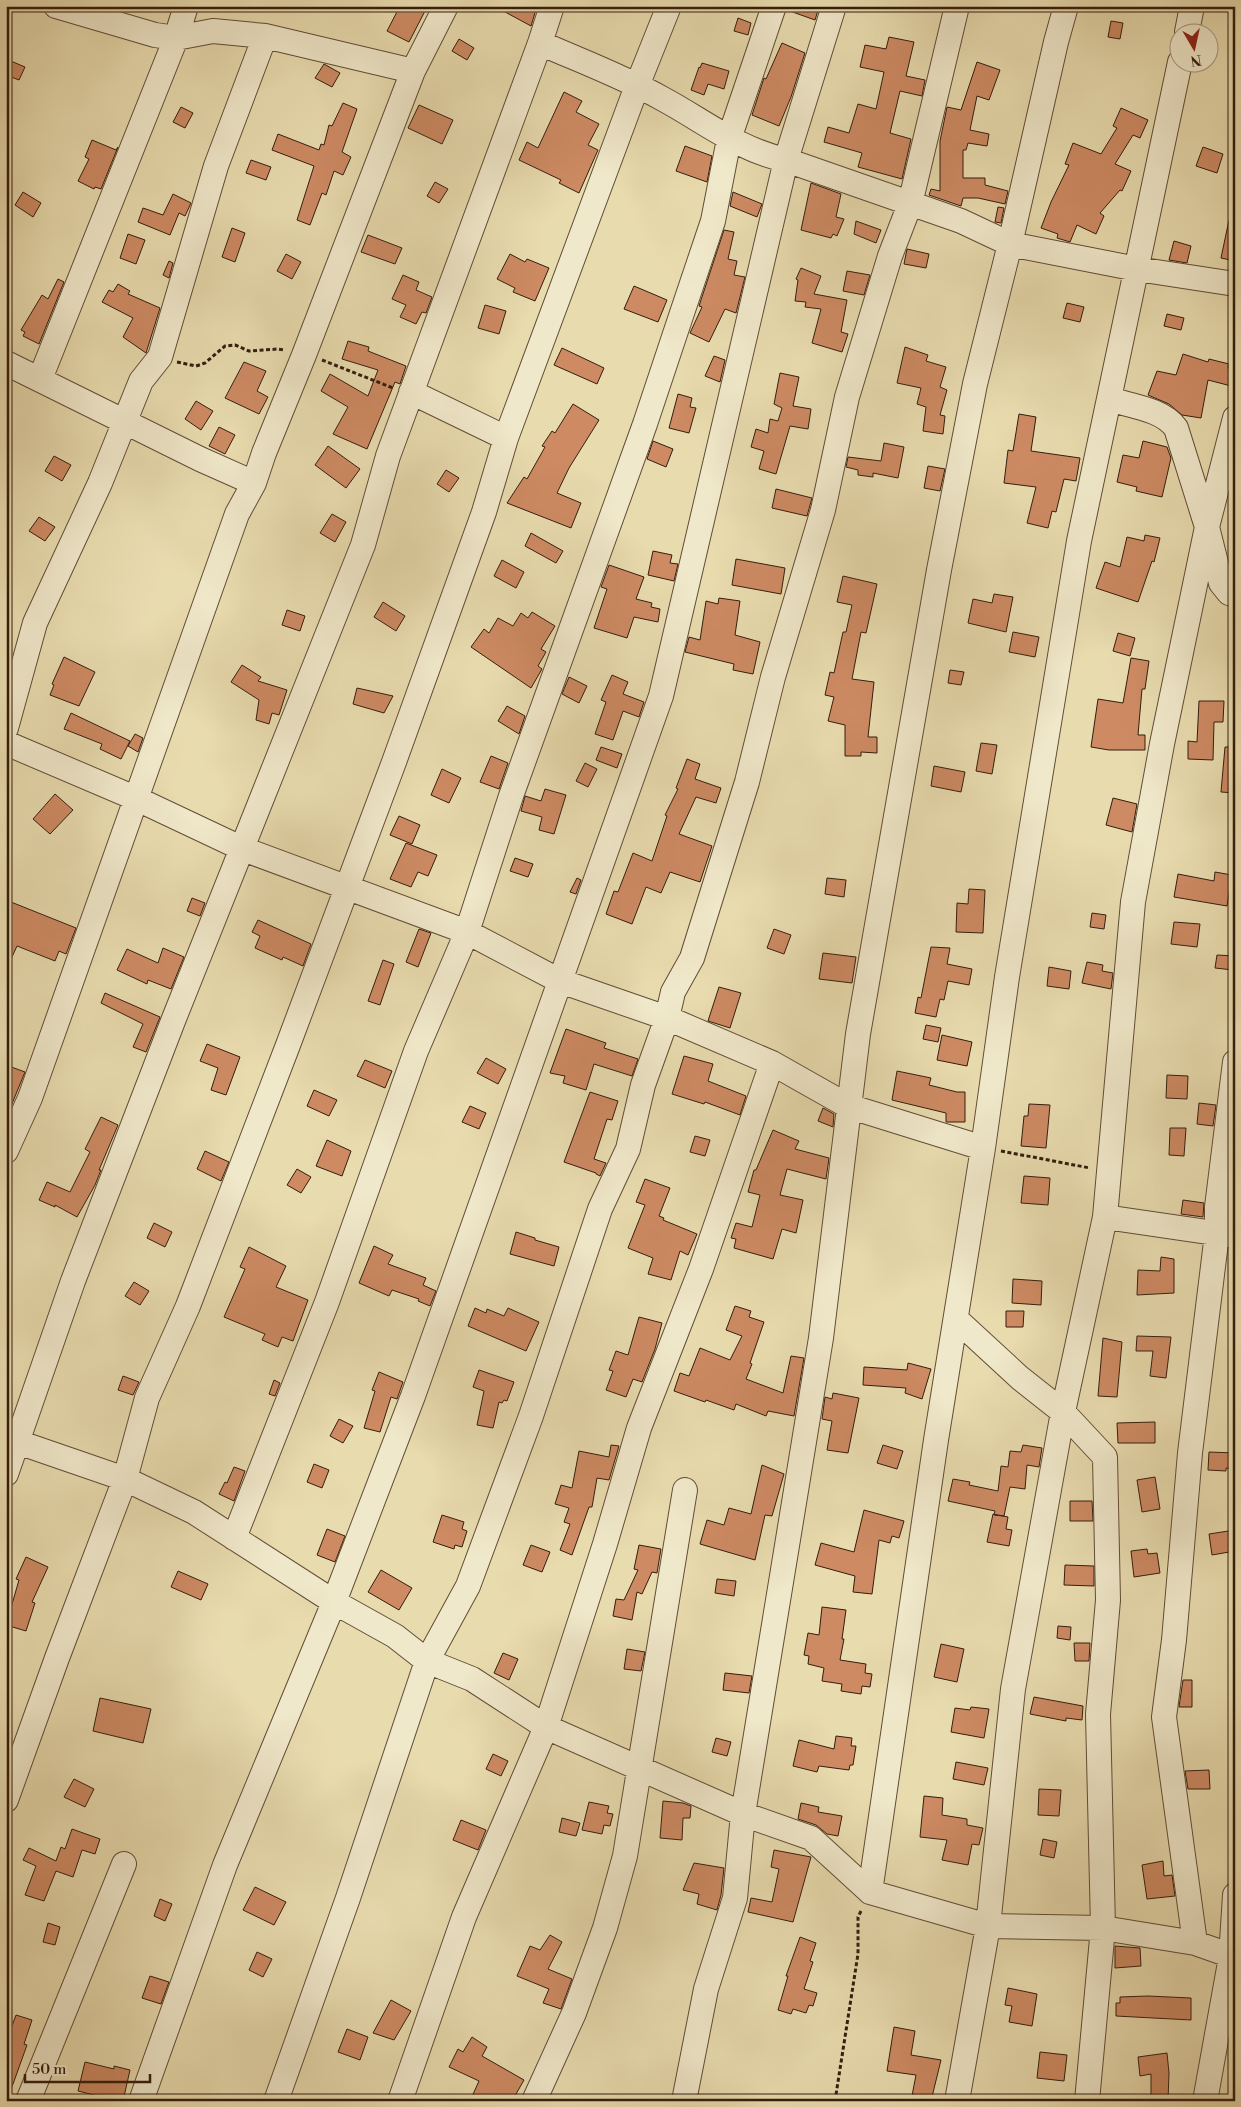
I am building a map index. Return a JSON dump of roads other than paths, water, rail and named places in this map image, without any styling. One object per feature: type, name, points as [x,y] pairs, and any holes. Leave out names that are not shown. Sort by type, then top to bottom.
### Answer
[{"type":"street","points":[[40,379],[176,38],[186,6]]},
{"type":"street","points":[[6,1151],[30,1098],[237,514],[254,483],[264,453],[308,346],[414,71],[446,6]]},
{"type":"street","points":[[6,1474],[12,1441],[73,1281],[170,1030],[363,545],[388,456],[552,6]]},
{"type":"street","points":[[6,1800],[57,1658],[125,1479],[147,1398],[188,1306],[347,886],[484,512],[506,438],[637,86],[669,6]]},
{"type":"street","points":[[234,1538],[327,1302],[416,1051],[467,932],[511,796],[646,424],[713,221],[729,139],[774,6]]},
{"type":"street","points":[[141,2101],[226,1865],[334,1602],[414,1396],[661,696],[786,160],[834,6]]},
{"type":"street","points":[[276,2101],[348,1898],[427,1661],[468,1586],[531,1416],[600,1210],[628,1149],[643,1084],[667,1018],[673,992],[692,958],[747,782],[772,677],[823,510],[847,397],[890,256],[910,204],[956,6]]},
{"type":"street","points":[[684,2101],[706,1989],[735,1898],[743,1814],[821,1338],[858,1034],[939,570],[975,384],[1066,6]]},
{"type":"street","points":[[1189,22],[1192,6]]},
{"type":"street","points":[[69,8],[155,35],[176,38],[213,31],[265,36],[414,71]]},
{"type":"street","points":[[6,728],[35,623],[100,483],[141,381],[160,357],[216,166],[265,36]]},
{"type":"street","points":[[540,43],[662,98],[729,139],[770,156],[961,221],[1010,244],[1137,269],[1235,284]]},
{"type":"street","points":[[870,1892],[936,1440],[983,1148],[1007,977],[1079,541],[1178,72]]},
{"type":"street","points":[[6,363],[200,459],[254,483]]},
{"type":"street","points":[[411,392],[506,438]]},
{"type":"street","points":[[1109,399],[1169,419],[1176,428],[1207,527],[1221,583],[1235,596]]},
{"type":"street","points":[[957,2101],[988,1926],[1013,1689],[1063,1412],[1105,1217],[1134,902],[1162,744],[1207,527],[1235,418]]},
{"type":"street","points":[[6,743],[135,798],[243,849],[467,932],[560,981],[667,1018],[772,1063],[848,1106],[983,1148]]},
{"type":"street","points":[[1195,1943],[1164,1717],[1174,1640],[1190,1453],[1226,1235],[1217,1207],[1235,1062]]},
{"type":"street","points":[[400,2101],[464,1917],[546,1727],[605,1544],[639,1428],[701,1269],[772,1063]]},
{"type":"street","points":[[1105,1217],[1226,1235]]},
{"type":"street","points":[[956,1319],[1020,1378],[1063,1412],[1105,1457],[1108,1600],[1098,1714],[1103,1928],[1087,2101]]},
{"type":"street","points":[[12,1441],[125,1479],[194,1512],[334,1602],[395,1636],[427,1661],[472,1679],[546,1727],[743,1814],[811,1838],[870,1892],[988,1926],[1103,1928],[1195,1943],[1233,1957]]},
{"type":"street","points":[[534,2101],[574,2013],[605,1928],[625,1856],[685,1490]]},
{"type":"street","points":[[28,2101],[124,1864]]},
{"type":"street","points":[[1204,2101],[1233,1957],[1235,1895]]}]
